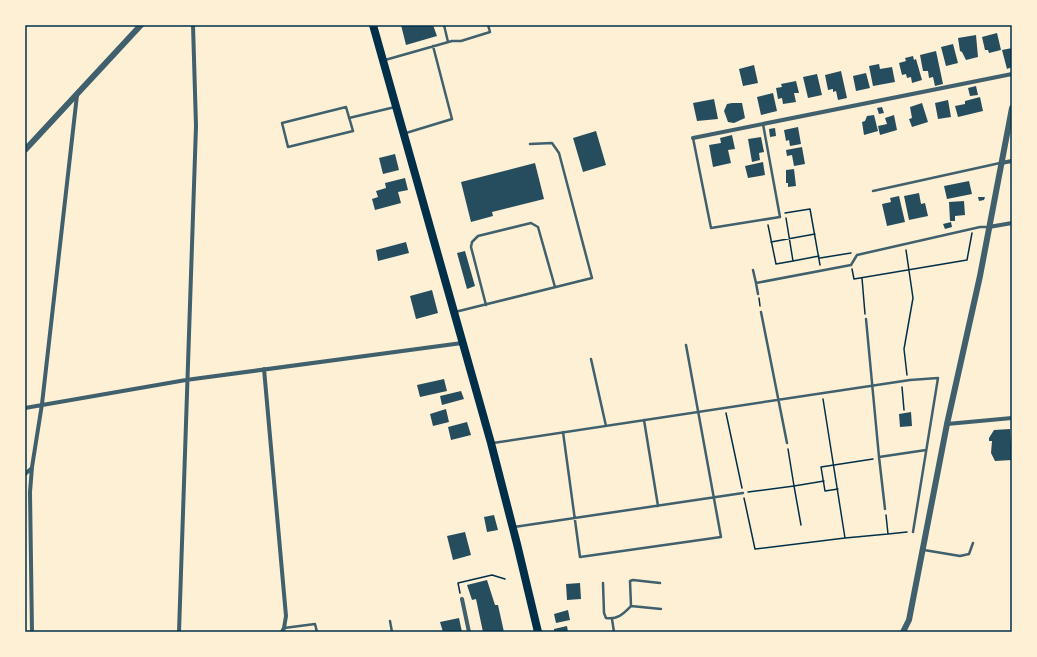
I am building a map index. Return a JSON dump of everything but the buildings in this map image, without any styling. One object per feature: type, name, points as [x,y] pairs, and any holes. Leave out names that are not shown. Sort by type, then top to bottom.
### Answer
[{"type":"main road","points":[[373,25],[453,313],[491,443],[538,632]]},
{"type":"street","points":[[25,150],[78,95],[141,25]]},
{"type":"street","points":[[178,632],[196,126],[193,25]]},
{"type":"street","points":[[693,138],[1012,74]]},
{"type":"street","points":[[32,632],[30,492],[32,467],[42,404],[78,95]]},
{"type":"street","points":[[903,632],[909,620],[947,424],[989,227],[1012,108]]},
{"type":"street","points":[[1001,163],[1012,161]]},
{"type":"street","points":[[989,227],[1012,223]]},
{"type":"street","points":[[25,408],[186,380],[462,343]]},
{"type":"street","points":[[264,369],[286,616],[283,630]]},
{"type":"street","points":[[947,424],[1012,418]]},
{"type":"street","points":[[25,474],[32,467]]},
{"type":"street","points":[[462,599],[469,632]]},
{"type":"lane","points":[[444,25],[448,42]]},
{"type":"lane","points":[[383,61],[433,46],[448,42],[461,41],[490,32],[488,25]]},
{"type":"lane","points":[[403,133],[452,119],[433,46]]},
{"type":"lane","points":[[346,107],[350,118],[353,131],[288,147],[282,123],[346,107]]},
{"type":"lane","points":[[350,118],[396,107]]},
{"type":"lane","points":[[693,138],[711,228],[780,217],[763,124]]},
{"type":"lane","points":[[453,313],[592,278],[559,153],[552,143],[530,144]]},
{"type":"lane","points":[[873,192],[1001,163]]},
{"type":"lane","points":[[486,305],[471,247],[472,242],[478,236],[531,223],[538,227],[555,287]]},
{"type":"lane","points":[[756,283],[851,265],[857,255],[973,229],[989,227]]},
{"type":"lane","points":[[754,270],[758,294]]},
{"type":"lane","points":[[761,312],[787,443]]},
{"type":"lane","points":[[866,319],[885,509]]},
{"type":"lane","points":[[563,432],[580,557],[721,536],[697,412],[686,345]]},
{"type":"lane","points":[[591,359],[606,426]]},
{"type":"lane","points":[[491,443],[908,380],[938,378],[913,532]]},
{"type":"lane","points":[[644,420],[658,506]]},
{"type":"lane","points":[[879,458],[926,450]]},
{"type":"lane","points":[[512,527],[743,493]]},
{"type":"lane","points":[[923,550],[960,556],[968,554],[973,543]]},
{"type":"lane","points":[[604,583],[604,613],[606,618],[612,619],[621,616],[631,606],[630,581],[660,583]]},
{"type":"lane","points":[[631,606],[661,609]]},
{"type":"lane","points":[[612,619],[614,632]]},
{"type":"lane","points":[[390,621],[392,632]]},
{"type":"lane","points":[[283,630],[315,624],[317,632]]},
{"type":"path","points":[[793,261],[785,213],[810,209],[821,271]]},
{"type":"path","points":[[773,224],[767,225],[776,264],[848,253],[857,255]]},
{"type":"path","points":[[851,265],[854,279],[967,260],[973,229]]},
{"type":"path","points":[[771,242],[815,234]]},
{"type":"path","points":[[905,244],[913,298],[904,349],[908,380]]},
{"type":"path","points":[[862,278],[866,319]]},
{"type":"path","points":[[758,294],[761,312]]},
{"type":"path","points":[[901,382],[904,410]]},
{"type":"path","points":[[822,393],[845,538]]},
{"type":"path","points":[[725,408],[755,549],[845,538],[913,532]]},
{"type":"path","points":[[787,443],[801,525]]},
{"type":"path","points":[[838,489],[825,491],[821,467],[879,458]]},
{"type":"path","points":[[743,493],[824,481]]},
{"type":"path","points":[[885,509],[888,534]]},
{"type":"path","points":[[462,599],[458,583],[492,575],[505,579]]}]
